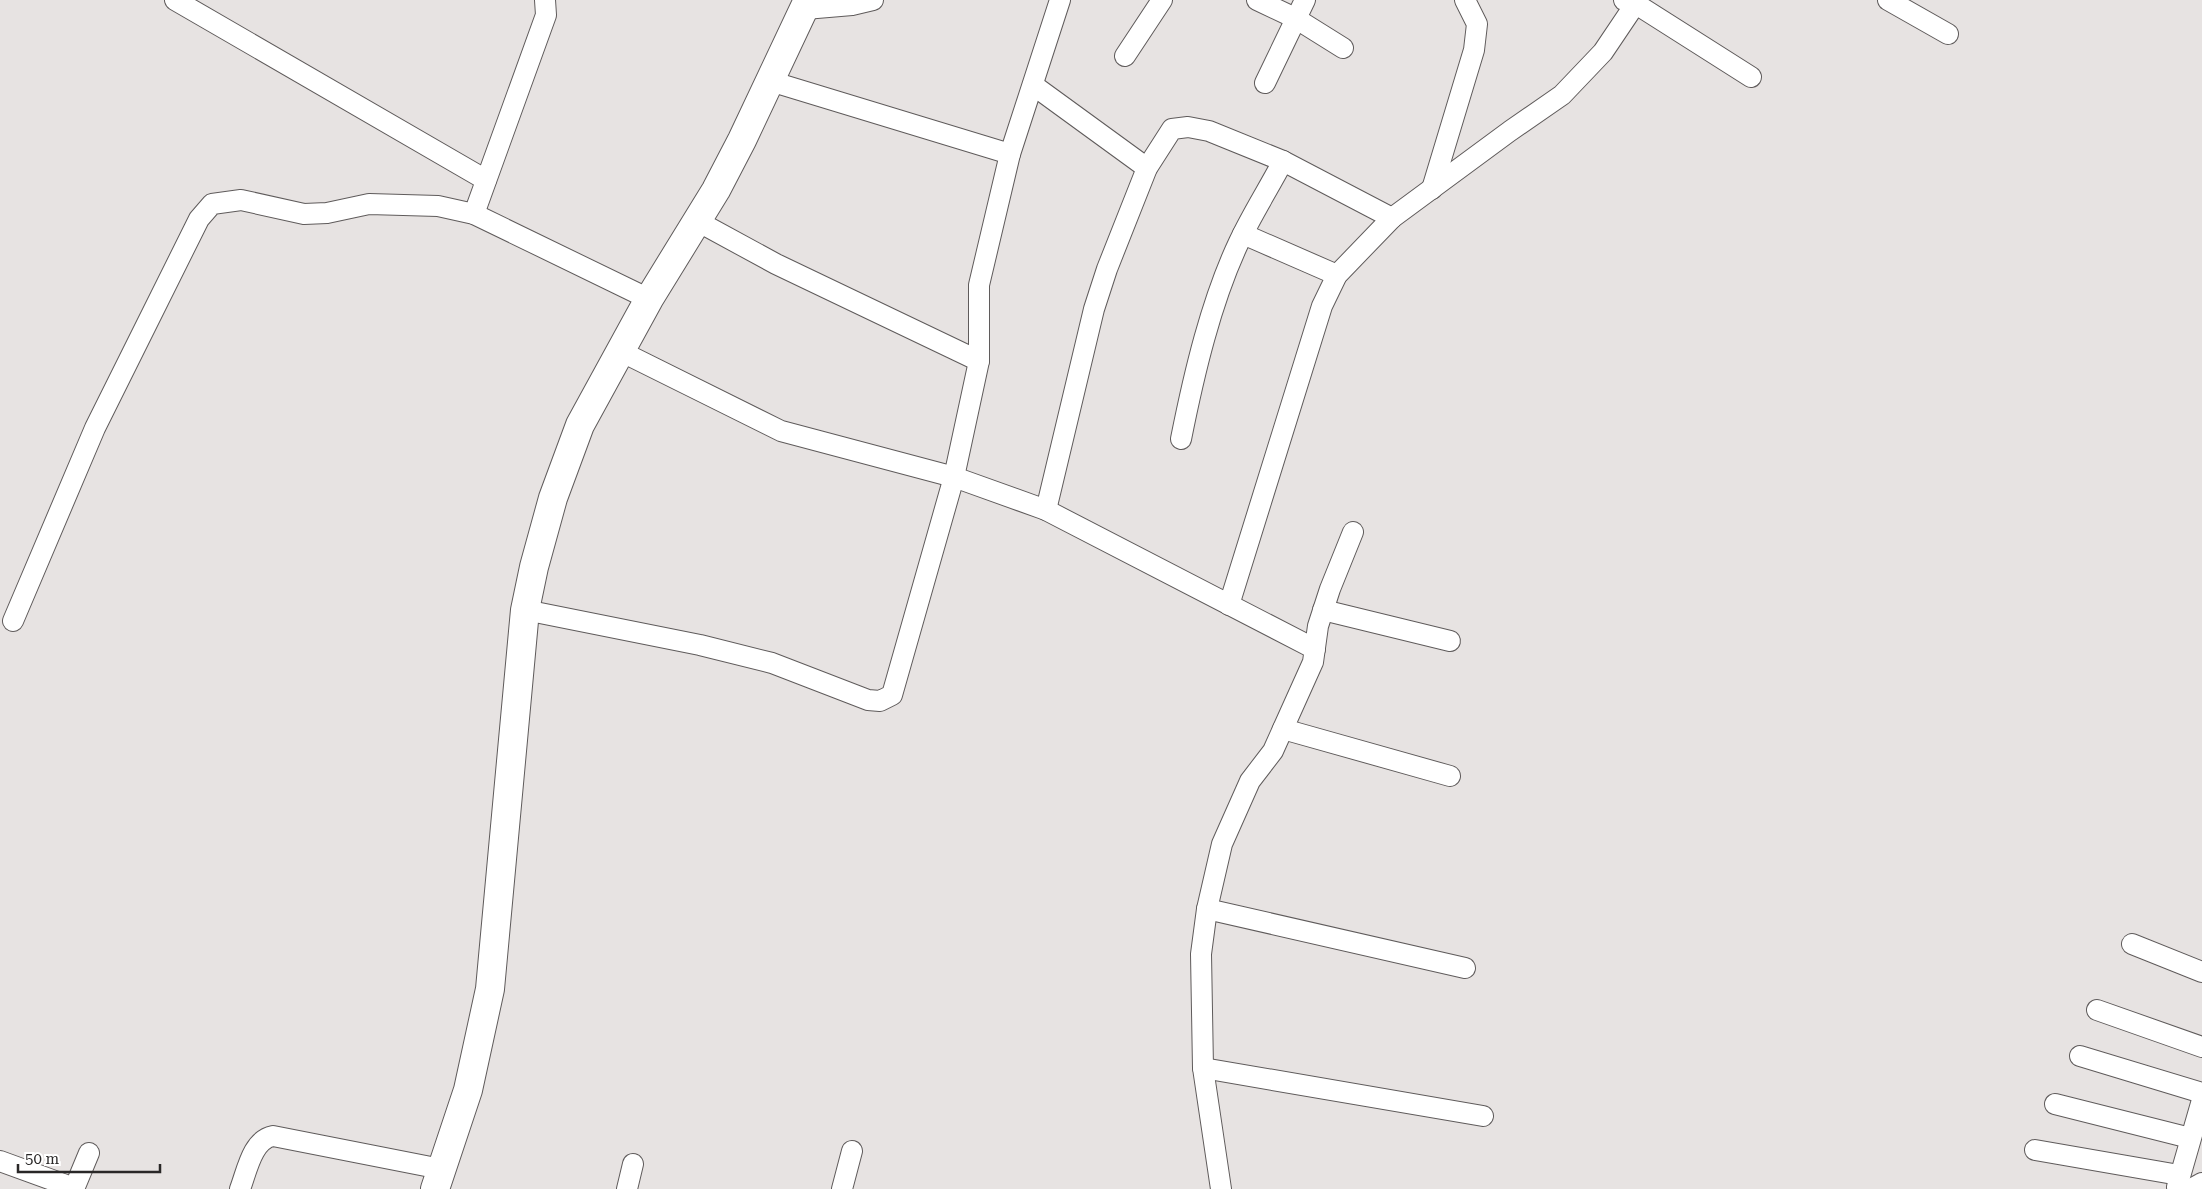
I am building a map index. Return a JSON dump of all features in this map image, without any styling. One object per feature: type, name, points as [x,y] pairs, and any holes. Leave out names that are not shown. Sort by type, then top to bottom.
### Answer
[{"type":"main road","points":[[438,1179],[468,1090],[490,989],[524,610],[554,498],[580,425],[649,299],[716,190],[770,82],[806,4]]},
{"type":"street","points":[[174,0],[486,180]]},
{"type":"street","points":[[474,214],[546,15],[545,0]]},
{"type":"street","points":[[806,4],[852,5],[873,0]]},
{"type":"street","points":[[524,610],[700,645],[772,662],[868,700],[880,701],[892,695],[954,477],[979,361],[979,285],[1010,154],[1060,0]]},
{"type":"street","points":[[1125,56],[1162,0]]},
{"type":"street","points":[[1257,0],[1295,18],[1343,48]]},
{"type":"street","points":[[1265,83],[1305,0]]},
{"type":"street","points":[[1432,189],[1474,50],[1477,24],[1465,0]]},
{"type":"street","points":[[1888,0],[1948,34]]},
{"type":"street","points":[[1229,605],[1322,306],[1337,276],[1392,218],[1562,95],[1603,52],[1632,1],[1751,77]]},
{"type":"street","points":[[770,82],[1010,154]]},
{"type":"street","points":[[1033,85],[1147,168]]},
{"type":"street","points":[[1046,510],[1094,309],[1107,269],[1147,168],[1172,129],[1188,127],[1209,131],[1283,161],[1392,218]]},
{"type":"street","points":[[1181,439],[1193,376],[1225,276],[1244,234],[1283,161]]},
{"type":"street","points":[[13,621],[96,428],[200,219],[212,204],[241,200],[304,214],[327,212],[369,204],[438,206],[474,214],[649,299]]},
{"type":"street","points":[[697,221],[776,264],[979,361]]},
{"type":"street","points":[[1244,234],[1337,276]]},
{"type":"street","points":[[620,351],[781,431],[954,477],[1046,510],[1315,649]]},
{"type":"street","points":[[1222,1189],[1203,1068],[1201,954],[1207,909],[1222,844],[1250,781],[1273,751],[1313,662],[1323,610],[1353,532]]},
{"type":"street","points":[[1323,610],[1450,641]]},
{"type":"street","points":[[1283,728],[1450,776]]},
{"type":"street","points":[[1207,909],[1465,968]]},
{"type":"street","points":[[2132,944],[2202,972]]},
{"type":"street","points":[[2097,1010],[2202,1047]]},
{"type":"street","points":[[2080,1056],[2202,1093]]},
{"type":"street","points":[[1203,1068],[1483,1116]]},
{"type":"street","points":[[2182,1184],[2190,1138],[2202,1100]]},
{"type":"street","points":[[2055,1104],[2190,1138]]},
{"type":"street","points":[[240,1189],[258,1144],[264,1138],[273,1136],[438,1179]]},
{"type":"street","points":[[2035,1150],[2182,1184],[2202,1183]]},
{"type":"street","points":[[842,1189],[852,1151]]},
{"type":"street","points":[[0,1161],[74,1189],[89,1153]]},
{"type":"street","points":[[627,1189],[633,1164]]}]
